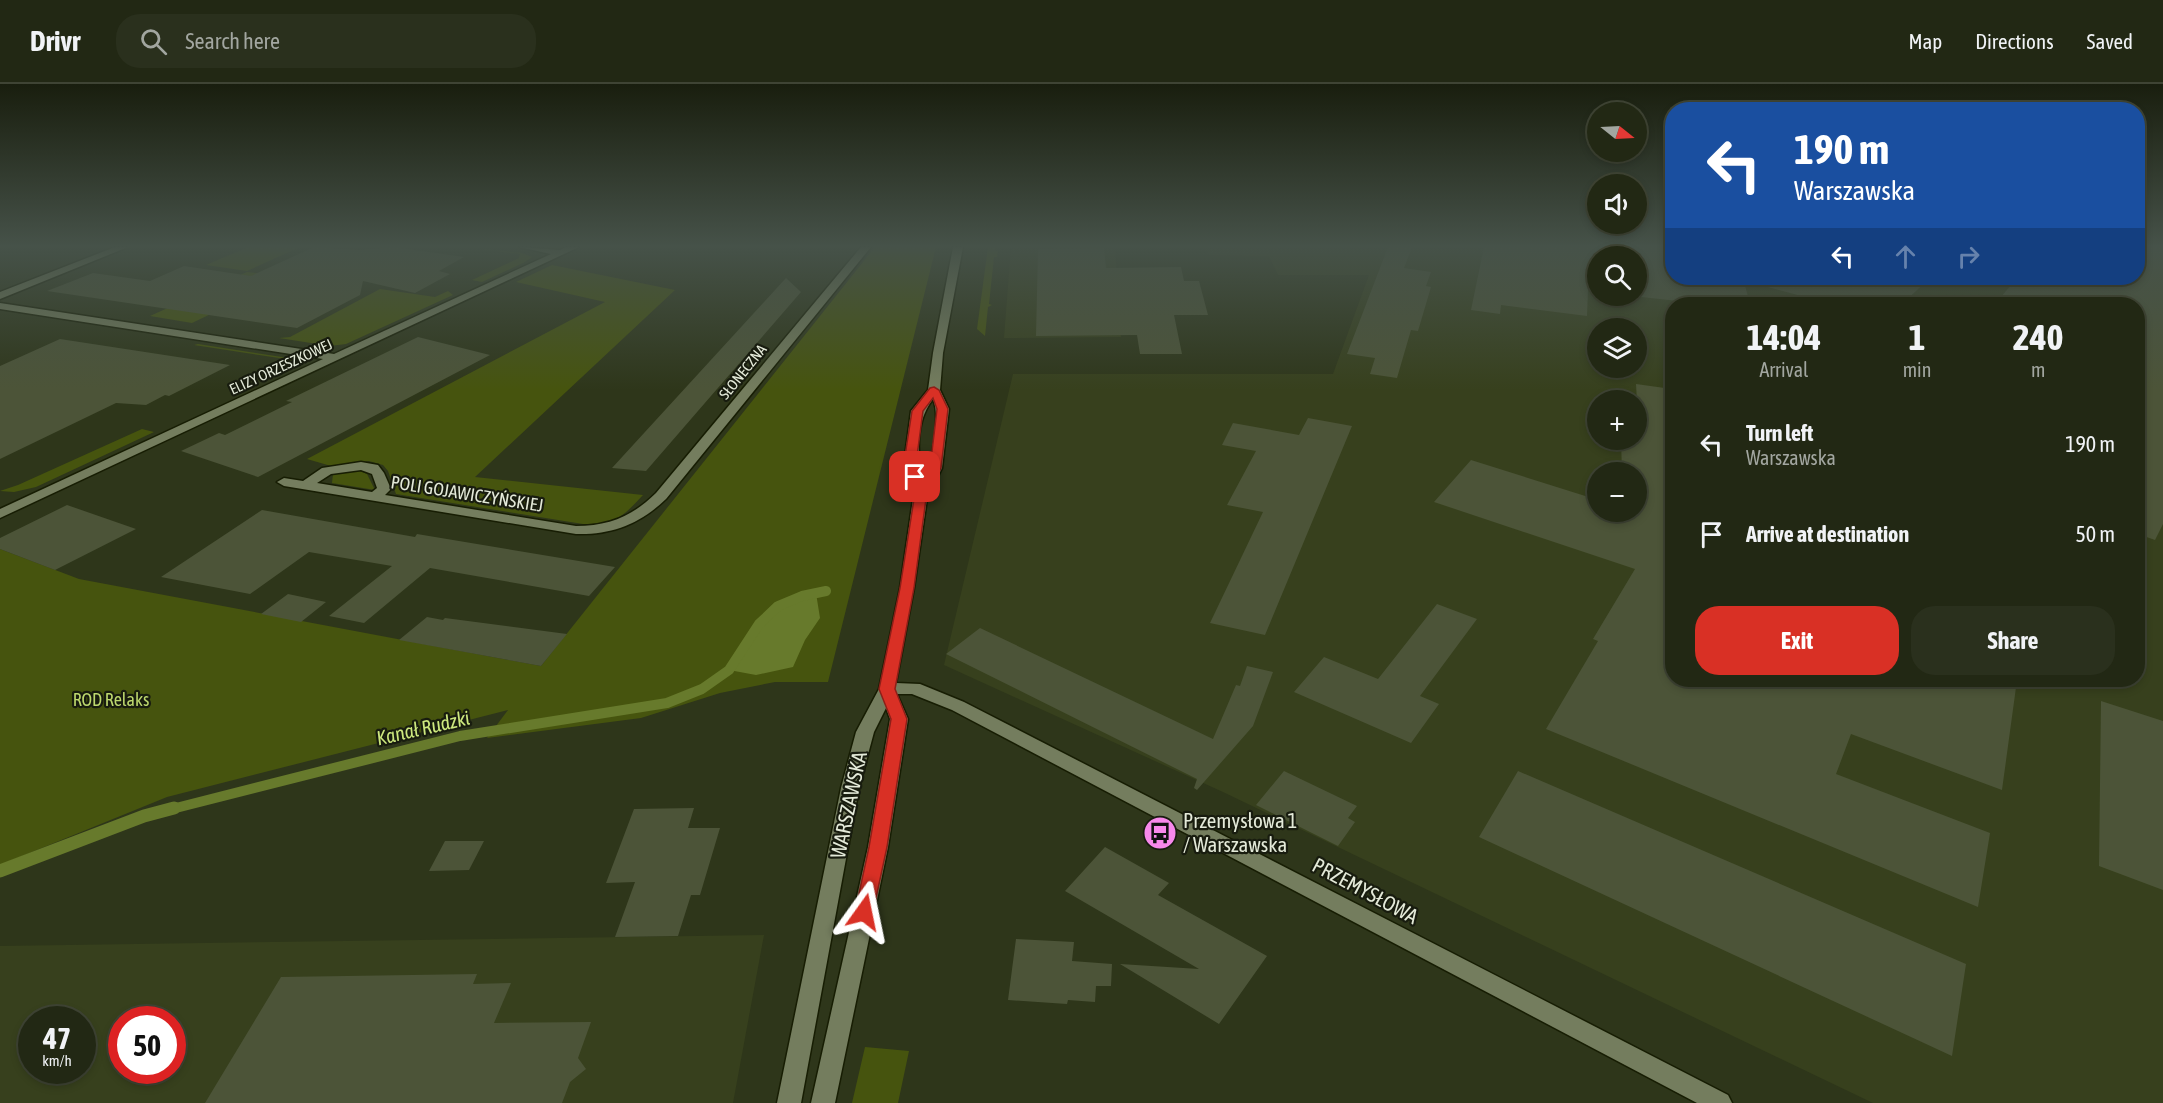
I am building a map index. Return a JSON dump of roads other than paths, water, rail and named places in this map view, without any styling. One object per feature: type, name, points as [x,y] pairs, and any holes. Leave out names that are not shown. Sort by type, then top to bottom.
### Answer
[{"type":"street","name":"ELIZY ORZESZKOWEJ","points":[[2,511],[472,295]]},
{"type":"street","name":"SŁONECZNA","points":[[641,514],[661,496],[827,295]]},
{"type":"street","name":"WARSZAWSKA","points":[[789,1103],[850,788],[865,732],[887,689],[907,588],[920,499],[936,468],[943,409],[934,390],[938,353],[949,295]]},
{"type":"street","points":[[0,306],[336,358]]},
{"type":"street","name":"WARSZAWSKA","points":[[920,499],[911,456],[917,411],[934,390]]},
{"type":"street","points":[[306,485],[327,471],[361,466],[373,468],[378,473],[384,489],[374,497]]},
{"type":"street","name":"POLI GOJAWICZYŃSKIEJ","points":[[284,482],[576,530],[596,531],[641,514]]},
{"type":"street","name":"PRZEMYSŁOWA","points":[[887,689],[914,688],[958,706],[1720,1103]]},
{"type":"street","name":"WARSZAWSKA","points":[[823,1103],[878,847],[899,719],[887,689]]},
{"type":"waterway","name":"Kanał Rudzki","points":[[168,810],[460,736],[667,703],[702,689],[729,670],[759,624],[778,606],[802,596],[826,591]]},
{"type":"waterway","name":"Kanał Rudzki","points":[[0,871],[144,816],[174,808]]},
{"type":"place","name":"Przemysłowa 1 / Warszawska","points":[[1160,833]]},
{"type":"park label","name":"ROD Relaks","points":[[111,700]]}]
